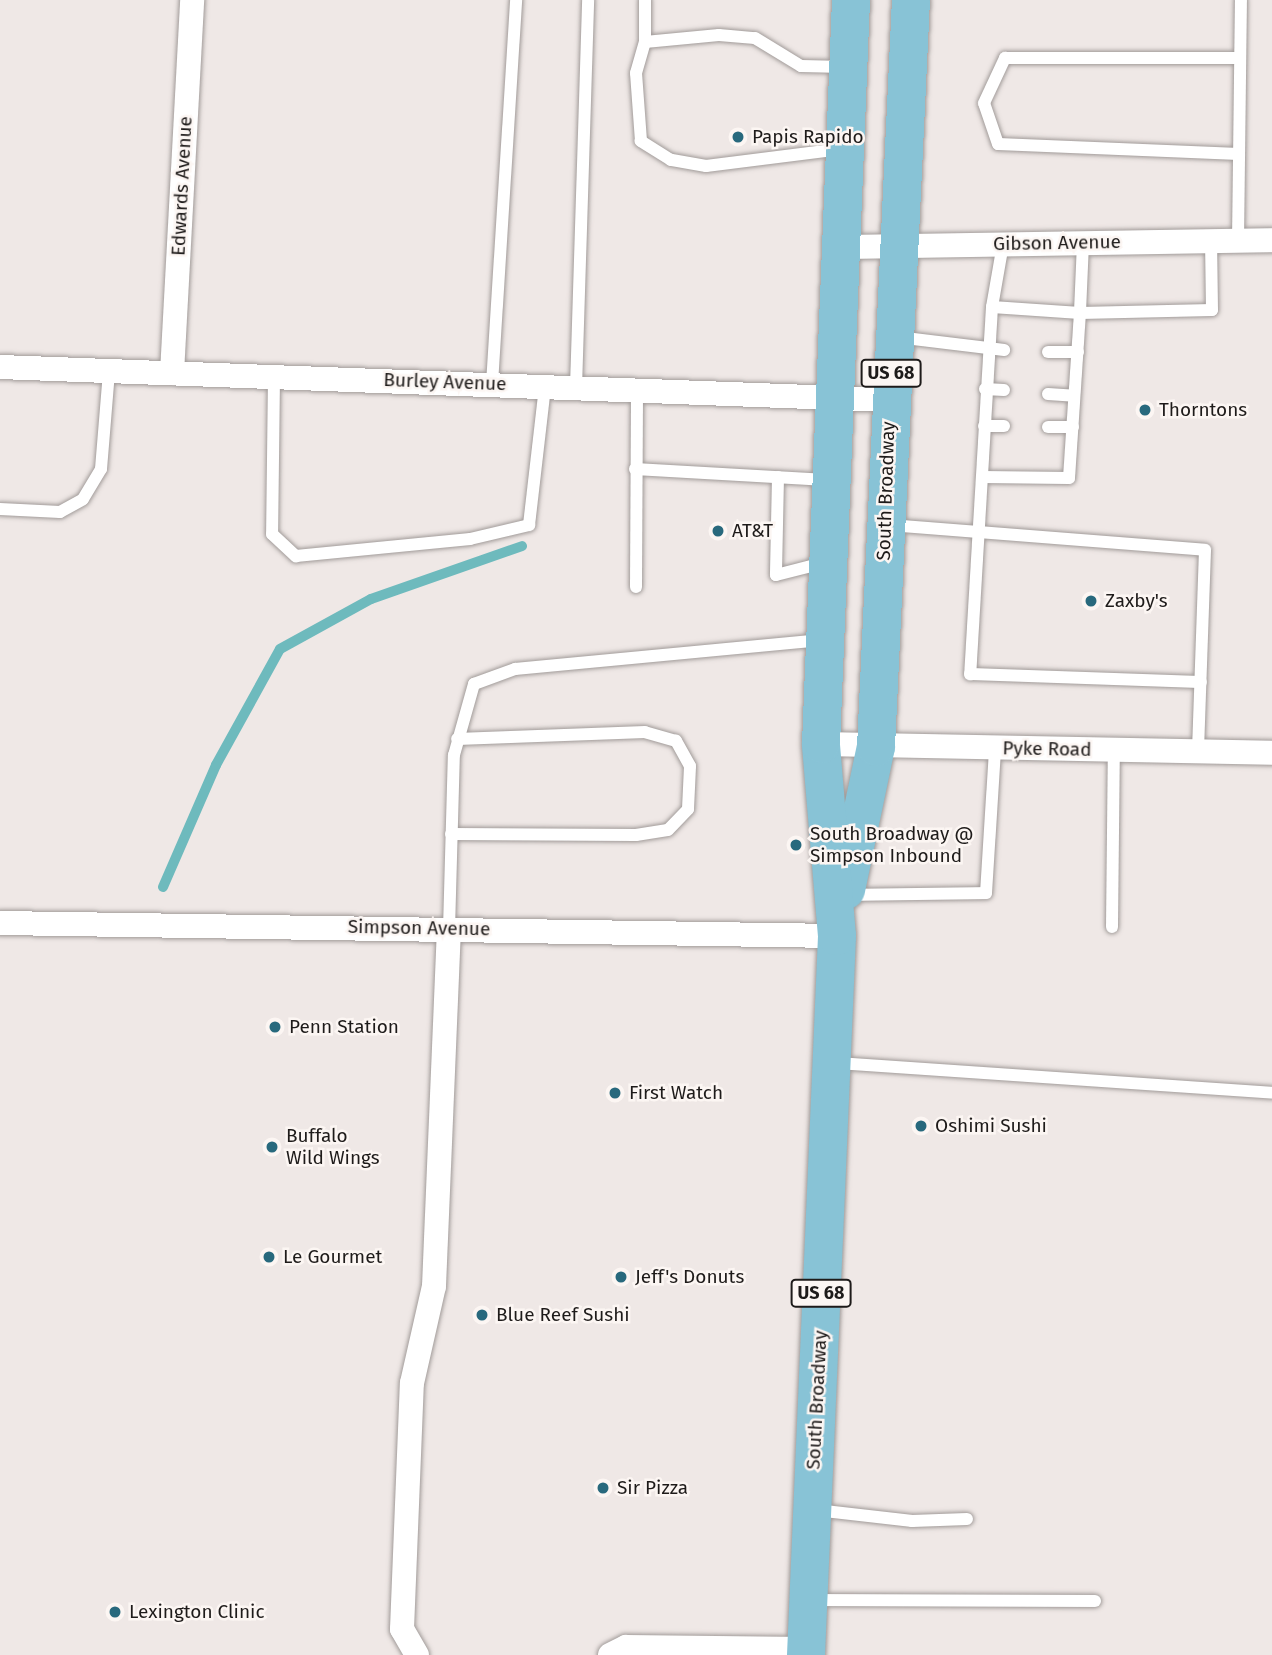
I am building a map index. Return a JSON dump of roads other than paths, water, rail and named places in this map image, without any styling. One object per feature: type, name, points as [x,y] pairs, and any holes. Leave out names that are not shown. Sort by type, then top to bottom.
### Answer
[{"type":"main road","name":"South Broadway","points":[[840,896],[821,744],[851,0]]},
{"type":"main road","name":"South Broadway","points":[[806,1652],[837,936],[840,896],[876,747],[890,400],[911,0]]},
{"type":"street","name":"Edwards Avenue","points":[[172,373],[192,0]]},
{"type":"street","name":"Gibson Avenue","points":[[842,247],[1272,240]]},
{"type":"street","name":"Burley Avenue","points":[[0,367],[890,400]]},
{"type":"street","name":"Pyke Road","points":[[821,744],[1272,753]]},
{"type":"street","name":"Simpson Avenue","points":[[0,923],[837,936]]},
{"type":"street","points":[[417,1655],[402,1629],[412,1383],[434,1286],[449,929]]},
{"type":"street","points":[[610,1655],[626,1647],[806,1652]]},
{"type":"lane","points":[[492,384],[516,0]]},
{"type":"lane","points":[[576,387],[588,0]]},
{"type":"lane","points":[[645,0],[645,42],[636,73],[641,141],[671,160],[706,166],[845,149]]},
{"type":"lane","points":[[1238,241],[1241,0]]},
{"type":"lane","points":[[645,42],[755,38],[801,66],[849,68]]},
{"type":"lane","points":[[1239,154],[998,144],[984,103],[1005,58],[1240,58]]},
{"type":"lane","points":[[992,307],[1080,313],[1212,310],[1211,240]]},
{"type":"lane","points":[[982,478],[1069,478],[1083,243]]},
{"type":"lane","points":[[1003,244],[985,348],[980,535],[970,674],[1201,682]]},
{"type":"lane","points":[[894,336],[1004,350]]},
{"type":"lane","points":[[1048,352],[1078,352]]},
{"type":"lane","points":[[0,509],[60,512],[83,499],[101,469],[109,371]]},
{"type":"lane","points":[[274,377],[272,534],[296,556],[470,540],[529,525],[545,386]]},
{"type":"lane","points":[[985,388],[1004,390]]},
{"type":"lane","points":[[636,389],[636,587]]},
{"type":"lane","points":[[1048,394],[1074,396]]},
{"type":"lane","points":[[984,426],[1004,426]]},
{"type":"lane","points":[[1048,427],[1073,427]]},
{"type":"lane","points":[[635,469],[832,480]]},
{"type":"lane","points":[[778,477],[776,575],[829,561]]},
{"type":"lane","points":[[885,525],[980,535],[1205,550],[1198,751]]},
{"type":"lane","points":[[449,929],[457,739],[474,684],[514,669],[826,640]]},
{"type":"lane","points":[[451,834],[636,835],[668,830],[688,809],[690,766],[676,741],[645,732],[457,739]]},
{"type":"lane","points":[[840,896],[986,893],[995,748]]},
{"type":"lane","points":[[1112,927],[1114,750]]},
{"type":"lane","points":[[832,1063],[1272,1093]]},
{"type":"lane","points":[[812,1510],[912,1521],[967,1519]]},
{"type":"lane","points":[[808,1600],[1095,1601]]},
{"type":"waterway","points":[[163,887],[216,765],[280,649],[371,599],[522,546]]},
{"type":"place","name":"Papis Rapido","points":[[738,137]]},
{"type":"place","name":"Thorntons","points":[[1145,410]]},
{"type":"place","name":"AT&T","points":[[718,531]]},
{"type":"place","name":"Zaxby's","points":[[1091,601]]},
{"type":"place","name":"South Broadway @ Simpson Inbound","points":[[796,845]]},
{"type":"place","name":"Penn Station","points":[[275,1027]]},
{"type":"place","name":"First Watch","points":[[615,1093]]},
{"type":"place","name":"Oshimi Sushi","points":[[921,1126]]},
{"type":"place","name":"Buffalo Wild Wings","points":[[272,1147]]},
{"type":"place","name":"Le Gourmet","points":[[269,1257]]},
{"type":"place","name":"Jeff's Donuts","points":[[621,1277]]},
{"type":"place","name":"Blue Reef Sushi","points":[[482,1315]]},
{"type":"place","name":"Sir Pizza","points":[[603,1488]]},
{"type":"place","name":"Lexington Clinic","points":[[115,1612]]}]
